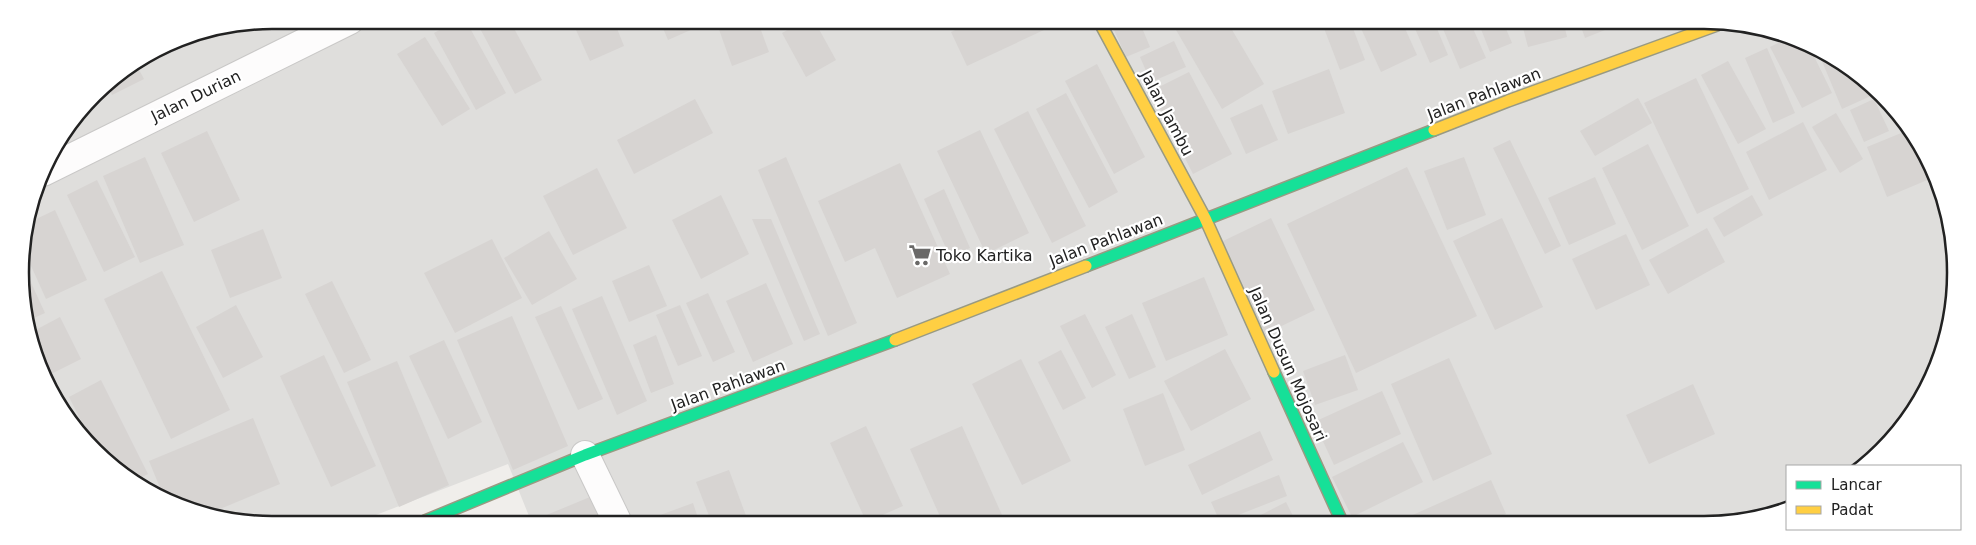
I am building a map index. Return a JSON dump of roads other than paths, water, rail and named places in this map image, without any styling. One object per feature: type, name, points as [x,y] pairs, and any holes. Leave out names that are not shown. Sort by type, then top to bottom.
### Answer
[{"type":"main road","name":"Jalan Jambu","points":[[1103,29],[1205,218]]},
{"type":"main road","name":"Jalan Pahlawan","points":[[435,516],[586,455],[891,342],[1508,101],[1706,29]]},
{"type":"main road","name":"Jalan Dusun Mojosari","points":[[1205,218],[1338,516]]},
{"type":"street","name":"Jalan Durian","points":[[53,167],[332,29]]},
{"type":"street","points":[[586,455],[615,516]]},
{"type":"place","name":"Toko Kartika","points":[[920,255]]}]
